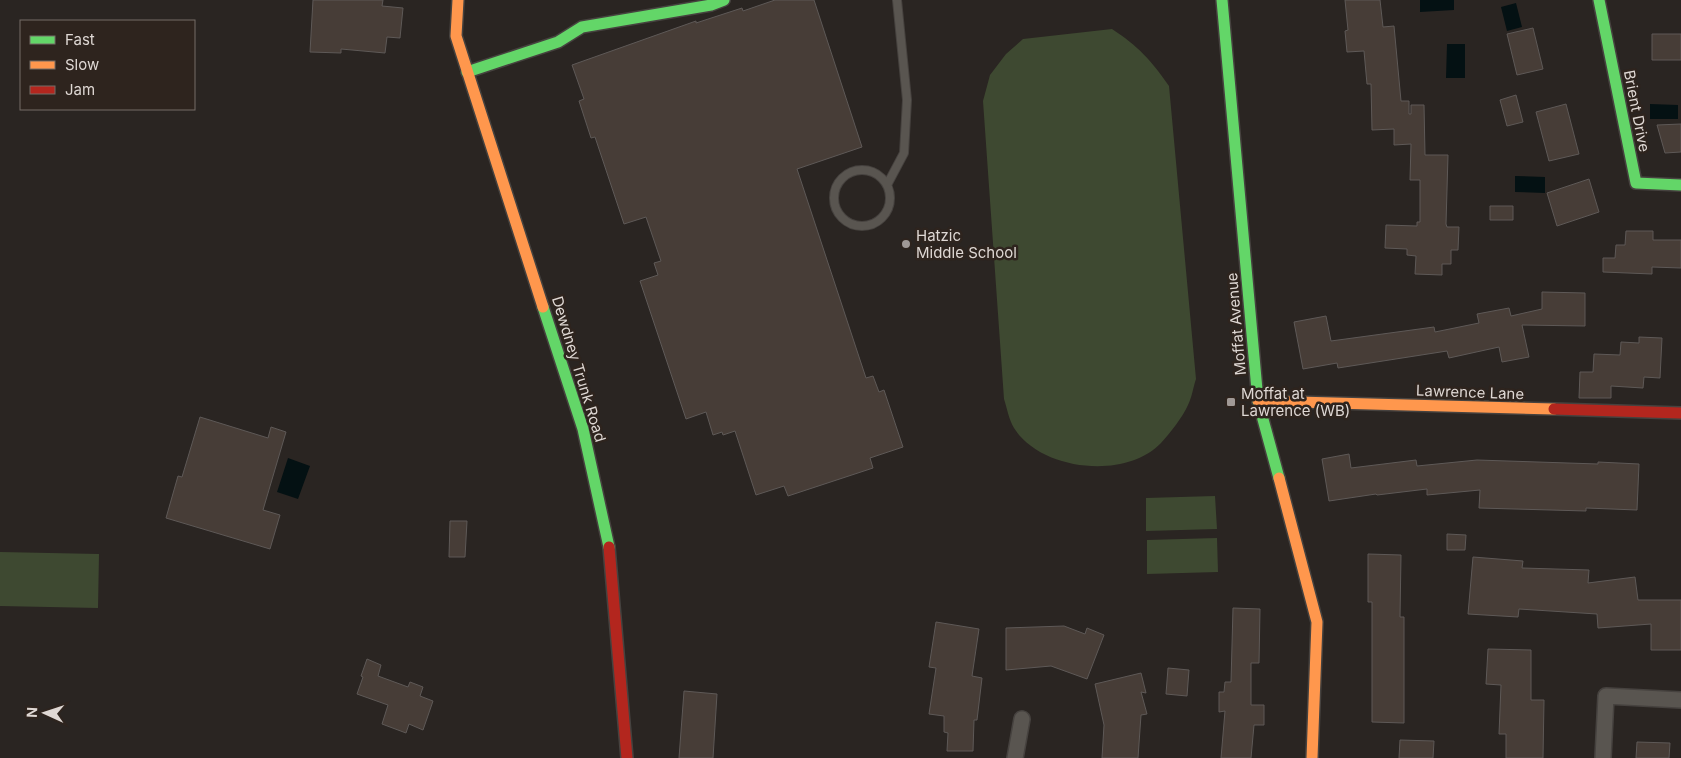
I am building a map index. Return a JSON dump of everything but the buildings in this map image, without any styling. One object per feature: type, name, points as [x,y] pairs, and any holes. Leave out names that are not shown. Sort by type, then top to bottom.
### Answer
[{"type":"street","name":"Dewdney Trunk Road","points":[[458,0],[456,36],[584,429],[608,540],[627,758]]},
{"type":"street","points":[[467,72],[558,42],[582,27],[711,5],[724,0]]},
{"type":"street","name":"Moffat Avenue","points":[[1222,0],[1258,402],[1317,622],[1312,758]]},
{"type":"street","name":"Brient Drive","points":[[1599,0],[1636,183],[1681,185]]},
{"type":"street","name":"Lawrence Lane","points":[[1258,402],[1681,413]]},
{"type":"street","points":[[1603,758],[1606,696],[1681,700]]},
{"type":"street","points":[[1014,758],[1022,719]]},
{"type":"lane","points":[[887,185],[881,178],[864,170],[846,175],[836,190],[834,199],[840,216],[855,226],[873,224],[881,219],[887,212],[890,203],[890,193],[887,185],[904,153],[906,100],[897,0]]},
{"type":"green space","points":[[1112,29],[1143,54],[1169,86],[1196,379],[1186,410],[1161,443],[1146,455],[1127,462],[1106,466],[1084,466],[1043,454],[1027,443],[1014,428],[1009,418],[1004,399],[983,101],[990,75],[1006,54],[1023,39]]},
{"type":"green space","points":[[1215,496],[1217,529],[1146,531],[1146,498]]},
{"type":"green space","points":[[1217,538],[1218,572],[1147,574],[1147,540]]},
{"type":"green space","points":[[0,552],[99,554],[98,608],[0,606]]},
{"type":"shaded area","points":[[1420,0],[1454,0],[1454,10],[1420,12]]},
{"type":"shaded area","points":[[1516,3],[1522,27],[1507,31],[1501,7]]},
{"type":"shaded area","points":[[1447,44],[1465,44],[1465,78],[1446,78]]},
{"type":"shaded area","points":[[1650,104],[1678,105],[1678,119],[1650,119]]},
{"type":"shaded area","points":[[1515,176],[1545,177],[1545,193],[1515,192]]},
{"type":"shaded area","points":[[288,458],[310,466],[298,499],[277,492]]},
{"type":"traffic: fast","points":[[467,72],[558,42],[582,27],[711,5],[724,0]]},
{"type":"traffic: fast","points":[[1222,0],[1258,401],[1279,478]]},
{"type":"traffic: fast","points":[[1599,0],[1636,183],[1681,185]]},
{"type":"traffic: fast","points":[[543,307],[583,429],[609,547]]},
{"type":"traffic: slow","points":[[458,0],[456,36],[543,307]]},
{"type":"traffic: slow","points":[[1258,401],[1554,409]]},
{"type":"traffic: slow","points":[[1279,478],[1317,622],[1312,758]]},
{"type":"traffic: jam","points":[[1554,409],[1681,413]]},
{"type":"traffic: jam","points":[[609,547],[627,758]]},
{"type":"place","name":"Hatzic Middle School","points":[[906,244]]},
{"type":"place","name":"Moffat at Lawrence (WB)","points":[[1231,402]]}]
